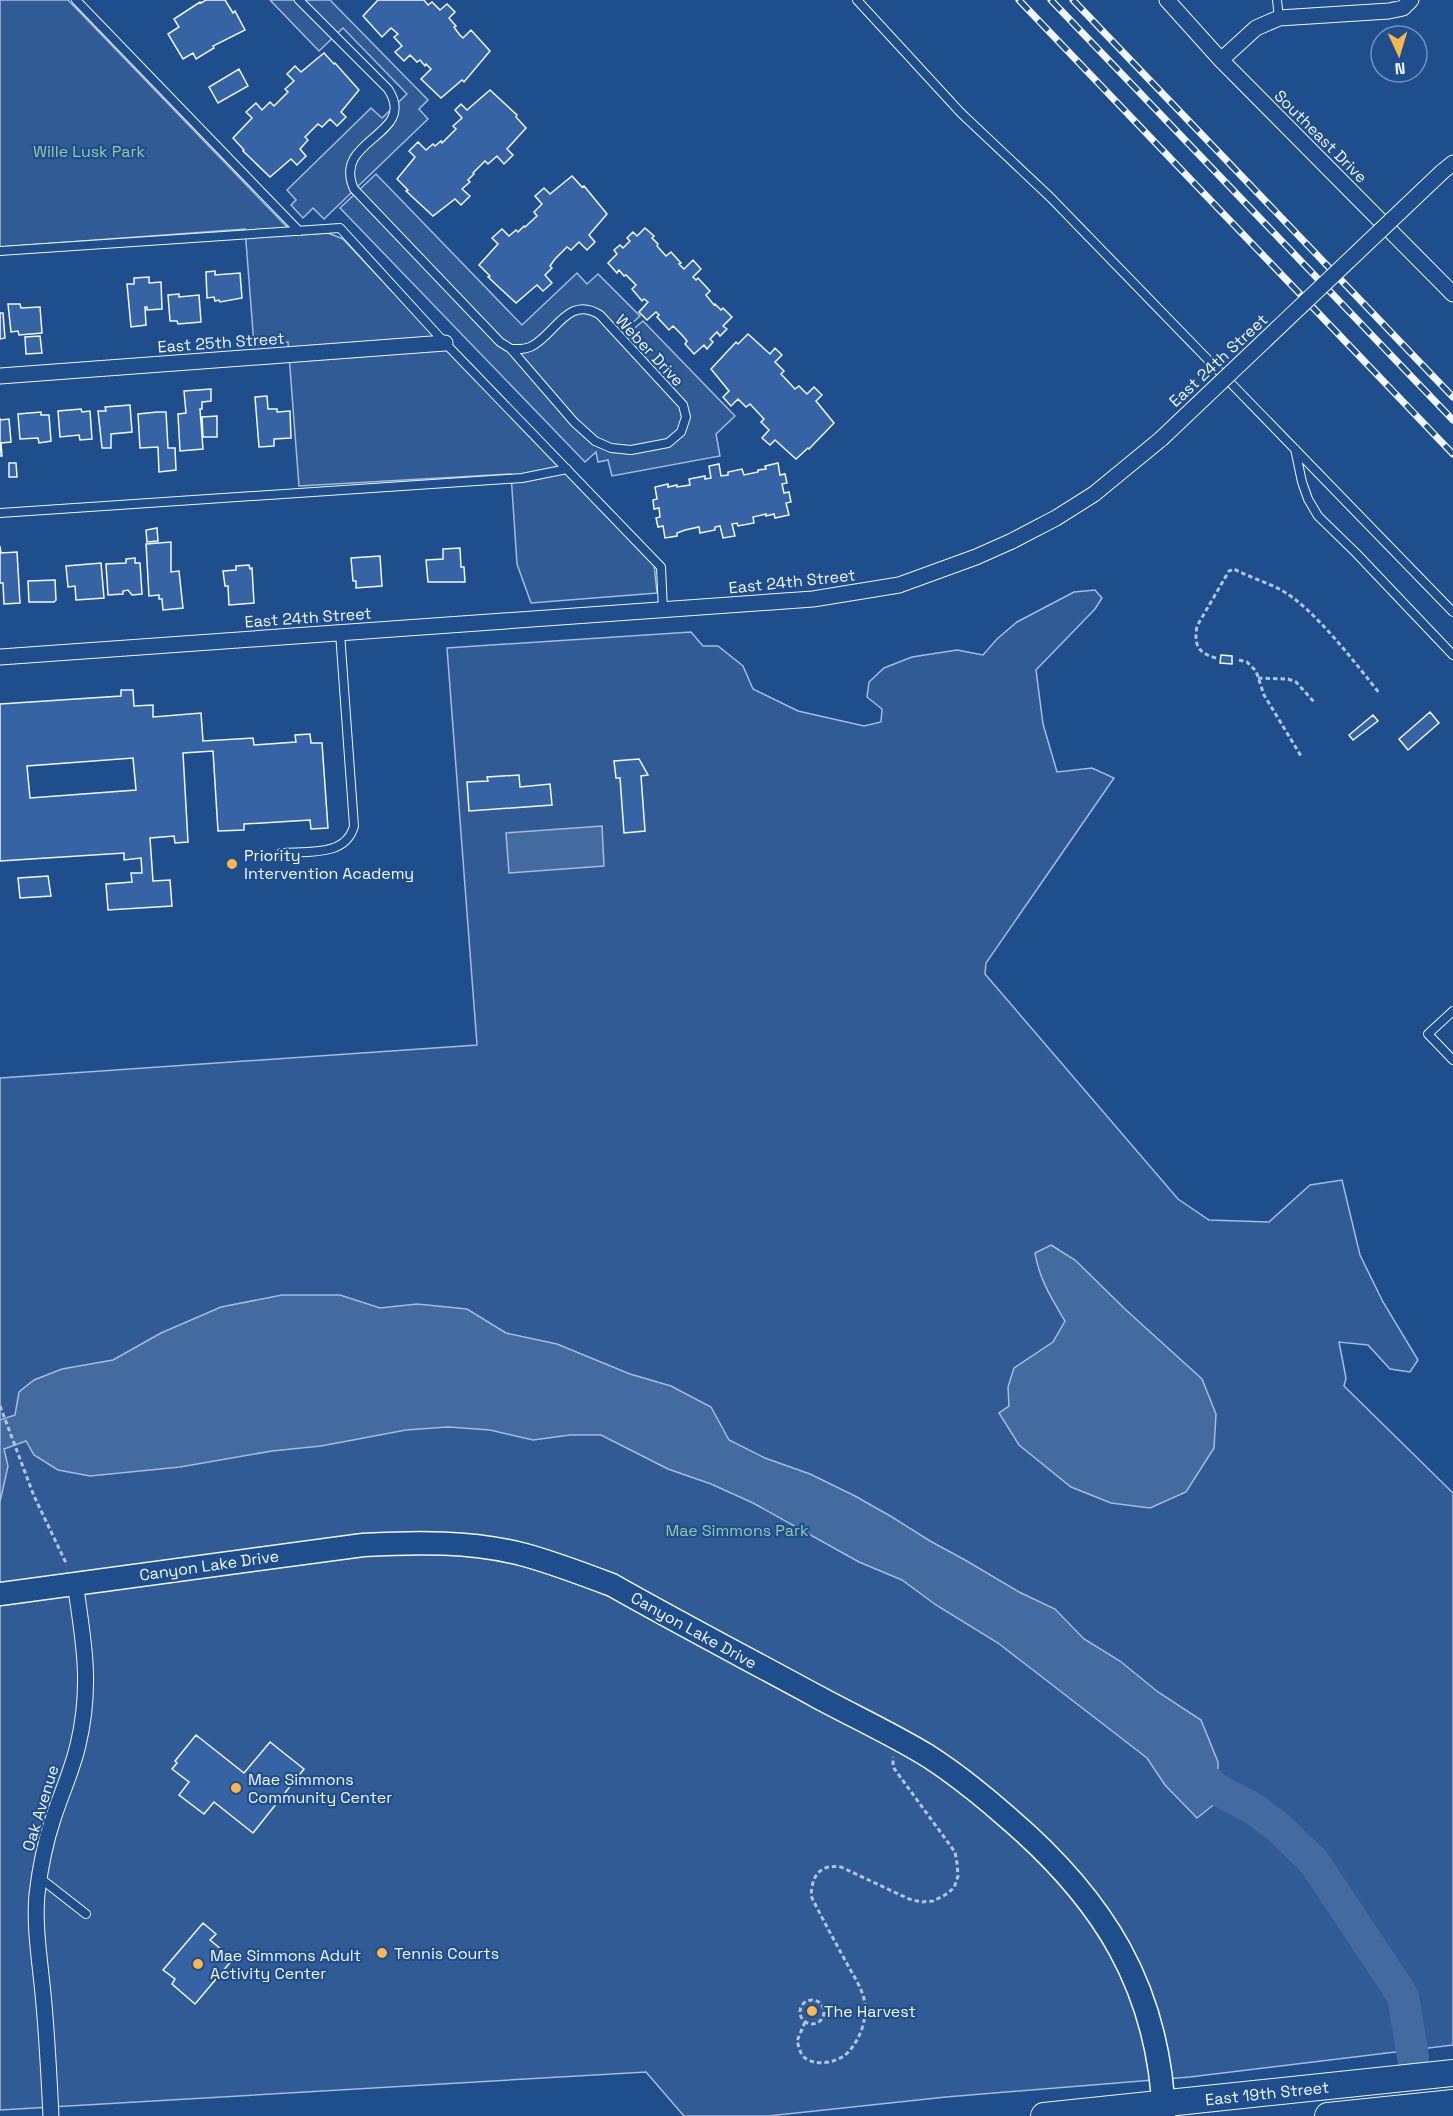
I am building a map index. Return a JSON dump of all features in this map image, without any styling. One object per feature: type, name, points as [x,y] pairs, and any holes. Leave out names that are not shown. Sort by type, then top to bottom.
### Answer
[{"type":"main road","name":"East 19th Street","points":[[1044,2116],[1164,2110],[1235,2096],[1453,2073]]},
{"type":"main road","name":"East 19th Street","points":[[1328,2116],[1453,2103]]},
{"type":"street","name":"Southeast Drive","points":[[1167,0],[1221,60],[1453,294]]},
{"type":"street","points":[[1221,60],[1256,28],[1279,18],[1389,11],[1403,8],[1411,0]]},
{"type":"street","name":"East 24th Street","points":[[0,657],[813,599],[899,585],[976,557],[1056,518],[1094,494],[1161,439],[1448,167]]},
{"type":"street","name":"East 25th Street","points":[[0,376],[445,343]]},
{"type":"street","name":"Canyon Lake Drive","points":[[0,1594],[363,1545],[423,1542],[478,1546],[523,1554],[612,1586],[928,1756],[992,1803],[1030,1837],[1069,1876],[1100,1914],[1122,1952],[1140,1992],[1154,2037],[1160,2065],[1164,2110]]},
{"type":"street","name":"Oak Avenue","points":[[51,2116],[37,1932],[37,1896],[52,1820],[78,1745],[87,1691],[86,1659],[75,1583]]},
{"type":"lane","points":[[76,0],[299,231]]},
{"type":"lane","name":"Weber Drive","points":[[300,0],[388,89],[394,99],[396,108],[393,119],[352,158],[349,168],[354,189],[500,342],[511,349],[574,422],[595,441],[610,448],[631,450],[668,443],[681,432],[686,417],[682,405],[600,315],[590,309],[579,308],[569,314],[532,346],[520,350],[511,349]]},
{"type":"lane","points":[[857,0],[961,112],[1050,197],[1453,612]]},
{"type":"lane","points":[[1277,0],[1279,18]]},
{"type":"lane","points":[[0,251],[340,228],[445,343],[662,567],[663,610]]},
{"type":"lane","points":[[1295,448],[1302,482],[1308,499],[1318,516],[1453,655]]},
{"type":"lane","points":[[0,513],[522,478],[567,469]]},
{"type":"lane","points":[[281,853],[338,848],[349,839],[354,826],[340,633]]},
{"type":"lane","points":[[1453,1011],[1428,1034],[1453,1060]]},
{"type":"lane","points":[[40,1878],[86,1914]]},
{"type":"path","points":[[1216,658],[1205,655],[1200,650],[1195,636],[1197,626],[1229,571],[1234,569],[1282,590],[1297,602],[1326,630],[1380,694]]},
{"type":"path","points":[[1239,660],[1247,662],[1256,671],[1264,695],[1301,756]]},
{"type":"path","points":[[1258,678],[1288,679],[1296,682],[1315,704]]},
{"type":"path","points":[[0,1406],[34,1496],[75,1583]]},
{"type":"path","points":[[805,2022],[797,2042],[806,2058],[818,2063],[832,2061],[844,2055],[857,2039],[864,2022],[865,2004],[859,1987],[810,1896],[811,1884],[815,1875],[823,1868],[841,1867],[909,1899],[921,1902],[933,1901],[945,1895],[954,1888],[958,1876],[955,1852],[893,1767],[893,1738]]},
{"type":"path","points":[[813,2000],[820,2003],[824,2010],[823,2018],[817,2023],[805,2022],[801,2016],[803,2005],[813,2000]]},
{"type":"shaded area","name":"Wille Lusk Park","points":[[0,0],[68,0],[286,226],[297,235],[328,233],[343,239],[654,564],[657,593],[531,603],[517,564],[511,474],[299,486],[288,342],[254,345],[245,229],[0,247]]},
{"type":"shaded area","points":[[270,0],[330,0],[428,100],[419,109],[428,119],[324,219],[313,208],[303,218],[291,205],[296,200],[287,190],[371,108],[382,118],[407,94],[343,28],[319,51]]},
{"type":"shaded area","points":[[376,174],[522,325],[577,273],[587,284],[598,274],[640,316],[628,327],[631,331],[643,321],[735,416],[716,434],[720,456],[612,476],[608,460],[598,462],[596,452],[585,462],[340,208]]},
{"type":"shaded area","name":"Mae Simmons Park","points":[[1095,590],[1102,598],[1095,609],[1036,670],[1043,724],[1057,772],[1092,768],[1114,778],[986,963],[985,974],[1178,1199],[1209,1220],[1269,1222],[1310,1185],[1342,1180],[1360,1255],[1383,1302],[1418,1360],[1410,1372],[1390,1369],[1368,1345],[1339,1342],[1346,1378],[1344,1386],[1453,1493],[1453,2045],[1190,2077],[946,2097],[768,2116],[684,2116],[646,2072],[0,2110],[0,1078],[477,1045],[447,648],[691,632],[703,646],[718,646],[743,666],[753,689],[798,711],[864,726],[881,722],[882,709],[867,697],[869,682],[884,668],[912,657],[957,650],[983,655],[1017,622],[1074,592]]},
{"type":"shaded area","points":[[602,826],[604,866],[509,873],[506,833]]},
{"type":"shaded area","points":[[1051,1245],[1075,1260],[1202,1379],[1216,1414],[1214,1448],[1186,1492],[1150,1508],[1111,1503],[1071,1487],[1019,1445],[999,1413],[1009,1406],[1008,1387],[1014,1368],[1053,1342],[1065,1321],[1043,1280],[1035,1253]]},
{"type":"shaded area","points":[[282,1295],[340,1295],[380,1308],[417,1304],[467,1309],[506,1333],[557,1344],[630,1374],[671,1386],[711,1407],[729,1440],[765,1458],[810,1474],[855,1496],[1019,1592],[1055,1609],[1084,1639],[1120,1661],[1158,1692],[1201,1720],[1218,1762],[1217,1802],[1197,1818],[1165,1785],[1147,1758],[998,1643],[936,1605],[902,1580],[859,1562],[753,1503],[711,1484],[668,1469],[601,1435],[570,1435],[533,1440],[490,1430],[448,1427],[406,1430],[321,1446],[272,1451],[180,1467],[90,1476],[58,1470],[34,1455],[26,1441],[4,1449],[8,1466],[0,1502],[0,1420],[15,1415],[19,1392],[34,1380],[62,1369],[113,1360],[161,1333],[221,1307]]},
{"type":"building","points":[[206,0],[225,0],[233,13],[235,11],[245,30],[213,46],[214,48],[196,59],[193,53],[183,59],[168,34],[179,27],[174,19]]},
{"type":"building","points":[[378,0],[424,0],[428,5],[432,2],[440,10],[447,4],[455,12],[449,18],[459,34],[463,38],[471,30],[490,51],[464,82],[462,80],[441,98],[421,79],[431,69],[426,64],[425,66],[420,60],[417,62],[410,55],[404,61],[395,52],[402,46],[394,37],[398,34],[391,28],[382,37],[363,16]]},
{"type":"building","points":[[324,53],[359,90],[341,112],[346,117],[337,126],[330,119],[322,127],[318,124],[305,137],[308,140],[300,149],[306,156],[297,165],[291,159],[270,177],[233,138],[252,118],[246,112],[256,103],[262,110],[270,102],[274,106],[288,92],[285,89],[294,81],[287,74],[295,66],[301,72]]},
{"type":"building","points":[[239,69],[248,86],[218,103],[209,87]]},
{"type":"building","points":[[490,90],[517,115],[516,117],[526,128],[507,149],[513,155],[504,164],[497,156],[488,164],[485,161],[473,173],[468,180],[470,182],[462,189],[470,196],[461,205],[455,199],[433,216],[406,191],[408,190],[397,179],[415,157],[409,151],[418,142],[426,150],[433,144],[435,146],[441,141],[442,143],[456,129],[453,126],[462,118],[455,110],[461,104],[467,110]]},
{"type":"building","points":[[572,176],[582,187],[584,186],[607,214],[589,235],[595,242],[587,250],[579,242],[571,250],[567,247],[555,259],[550,266],[552,268],[545,275],[552,283],[543,291],[537,285],[516,303],[488,277],[490,276],[479,265],[498,244],[492,238],[502,229],[509,236],[525,227],[537,216],[534,212],[542,204],[535,196],[544,188],[550,194]]},
{"type":"building","points":[[645,228],[654,236],[652,238],[666,256],[671,252],[684,269],[693,260],[701,269],[693,277],[696,280],[698,278],[710,291],[706,295],[714,305],[721,310],[723,308],[732,317],[723,326],[727,329],[720,336],[717,332],[710,339],[713,342],[707,349],[704,345],[694,354],[685,344],[687,341],[682,335],[673,326],[669,330],[657,317],[659,315],[656,312],[647,320],[639,312],[648,302],[644,299],[642,301],[632,289],[636,285],[626,275],[624,276],[619,270],[617,273],[608,263],[617,254],[614,250],[620,245],[623,248],[630,241],[627,238],[633,232],[637,236]]},
{"type":"building","points":[[215,271],[215,275],[240,273],[242,298],[220,302],[215,301],[214,297],[207,298],[206,272]]},
{"type":"building","points":[[149,277],[149,283],[161,282],[162,309],[147,310],[145,307],[146,325],[131,327],[127,284],[134,284],[134,278]]},
{"type":"building","points":[[179,294],[179,297],[199,295],[201,322],[178,324],[177,321],[170,321],[168,295]]},
{"type":"building","points":[[8,304],[20,304],[21,308],[40,307],[42,333],[19,335],[18,331],[11,332]]},
{"type":"building","points":[[0,313],[3,313],[5,338],[0,339]]},
{"type":"building","points":[[748,334],[770,354],[775,348],[782,355],[775,362],[784,371],[781,374],[795,389],[799,386],[807,394],[814,387],[822,395],[816,401],[834,423],[796,459],[775,440],[770,445],[762,438],[769,430],[761,422],[764,419],[750,404],[746,407],[738,399],[731,406],[723,397],[729,391],[711,369],[736,342],[738,344]]},
{"type":"building","points":[[40,336],[42,353],[26,354],[25,337]]},
{"type":"building","points":[[211,389],[211,401],[202,402],[202,409],[200,409],[203,449],[180,451],[178,414],[186,413],[184,391]]},
{"type":"building","points":[[267,396],[268,409],[277,409],[277,412],[290,411],[291,438],[274,439],[274,446],[259,447],[255,397]]},
{"type":"building","points":[[130,405],[132,432],[111,434],[111,448],[102,448],[98,411],[106,411],[105,407]]},
{"type":"building","points":[[81,409],[82,412],[90,411],[92,439],[80,440],[79,435],[60,437],[58,411]]},
{"type":"building","points":[[41,412],[41,415],[49,415],[51,441],[39,443],[38,438],[20,439],[18,414]]},
{"type":"building","points":[[166,412],[168,448],[175,448],[176,470],[159,472],[158,447],[140,448],[138,414]]},
{"type":"building","points":[[217,416],[217,437],[203,437],[202,417]]},
{"type":"building","points":[[9,419],[11,442],[1,443],[2,456],[0,456],[0,420]]},
{"type":"building","points":[[9,463],[16,463],[17,477],[9,477]]},
{"type":"building","points":[[778,463],[780,475],[785,474],[787,483],[782,484],[784,493],[789,492],[791,502],[786,503],[789,515],[775,518],[774,514],[766,516],[766,514],[753,517],[754,523],[738,526],[737,523],[732,524],[735,536],[723,538],[720,526],[715,527],[715,530],[700,533],[699,527],[685,530],[677,533],[677,536],[665,538],[663,526],[658,527],[656,518],[660,517],[659,508],[654,509],[653,500],[657,499],[655,487],[668,484],[668,487],[690,485],[689,479],[705,476],[705,479],[711,478],[709,466],[719,464],[721,476],[742,469],[744,475],[758,472],[758,470],[766,469],[765,466]]},
{"type":"building","points":[[157,528],[158,541],[147,542],[146,530]]},
{"type":"building","points":[[171,542],[171,572],[179,571],[183,608],[163,610],[162,599],[159,599],[159,595],[149,596],[146,544]]},
{"type":"building","points":[[0,546],[1,553],[17,552],[20,603],[4,604],[3,583],[0,583]]},
{"type":"building","points":[[460,548],[465,582],[428,582],[426,560],[443,559],[443,549]]},
{"type":"building","points":[[380,556],[382,586],[356,588],[356,581],[353,581],[351,558]]},
{"type":"building","points":[[135,558],[135,563],[140,563],[142,594],[132,595],[128,590],[123,591],[123,594],[108,595],[106,564],[126,563],[126,559]]},
{"type":"building","points":[[101,563],[104,598],[76,600],[75,586],[68,587],[66,566]]},
{"type":"building","points":[[249,565],[250,569],[252,568],[254,603],[229,605],[228,586],[225,586],[223,571],[236,570],[236,566]]},
{"type":"building","points":[[55,580],[56,600],[54,602],[29,602],[28,581]]},
{"type":"building","points":[[1221,655],[1232,656],[1232,664],[1220,663]]},
{"type":"building","name":"Priority Intervention Academy","points":[[121,690],[133,690],[134,706],[153,705],[153,717],[201,713],[203,741],[253,738],[254,745],[296,742],[295,735],[310,734],[311,743],[322,743],[328,828],[311,829],[310,820],[244,824],[244,830],[218,831],[213,751],[183,753],[188,842],[175,843],[174,836],[150,838],[153,881],[170,880],[172,906],[108,910],[106,884],[132,882],[131,873],[142,873],[141,858],[124,860],[124,853],[0,861],[0,704],[121,696]],"holes":[[[133,758],[136,790],[30,798],[27,766]]]},
{"type":"building","points":[[1430,712],[1439,723],[1408,750],[1399,739]]},
{"type":"building","points":[[1373,715],[1378,721],[1353,740],[1349,735]]},
{"type":"building","points":[[639,759],[648,775],[641,776],[645,831],[624,833],[620,778],[616,778],[614,761]]},
{"type":"building","points":[[519,775],[520,787],[550,784],[552,805],[469,811],[467,782],[488,781],[487,777]]},
{"type":"building","points":[[48,876],[51,896],[20,898],[18,878]]},
{"type":"building","name":"Mae Simmons Community Center","points":[[196,1735],[244,1773],[270,1742],[304,1769],[253,1833],[214,1802],[204,1814],[179,1795],[189,1782],[172,1769],[177,1763],[175,1761]]},
{"type":"building","name":"Mae Simmons Adult Activity Center","points":[[203,1923],[216,1934],[210,1940],[233,1959],[195,2004],[172,1984],[175,1979],[163,1970]]},
{"type":"waterway","points":[[1185,1763],[1218,1790],[1254,1809],[1279,1828],[1314,1862],[1403,1996],[1413,2057]]},
{"type":"railway","points":[[1019,0],[1453,454]]},
{"type":"railway","points":[[1051,0],[1453,420]]},
{"type":"railway","points":[[1073,0],[1453,397]]},
{"type":"place","name":"Priority Intervention Academy","points":[[232,864]]},
{"type":"place","name":"Mae Simmons Community Center","points":[[236,1788]]},
{"type":"place","name":"Tennis Courts","points":[[382,1953]]},
{"type":"place","name":"Mae Simmons Adult Activity Center","points":[[198,1964]]},
{"type":"place","name":"The Harvest","points":[[812,2011]]}]
